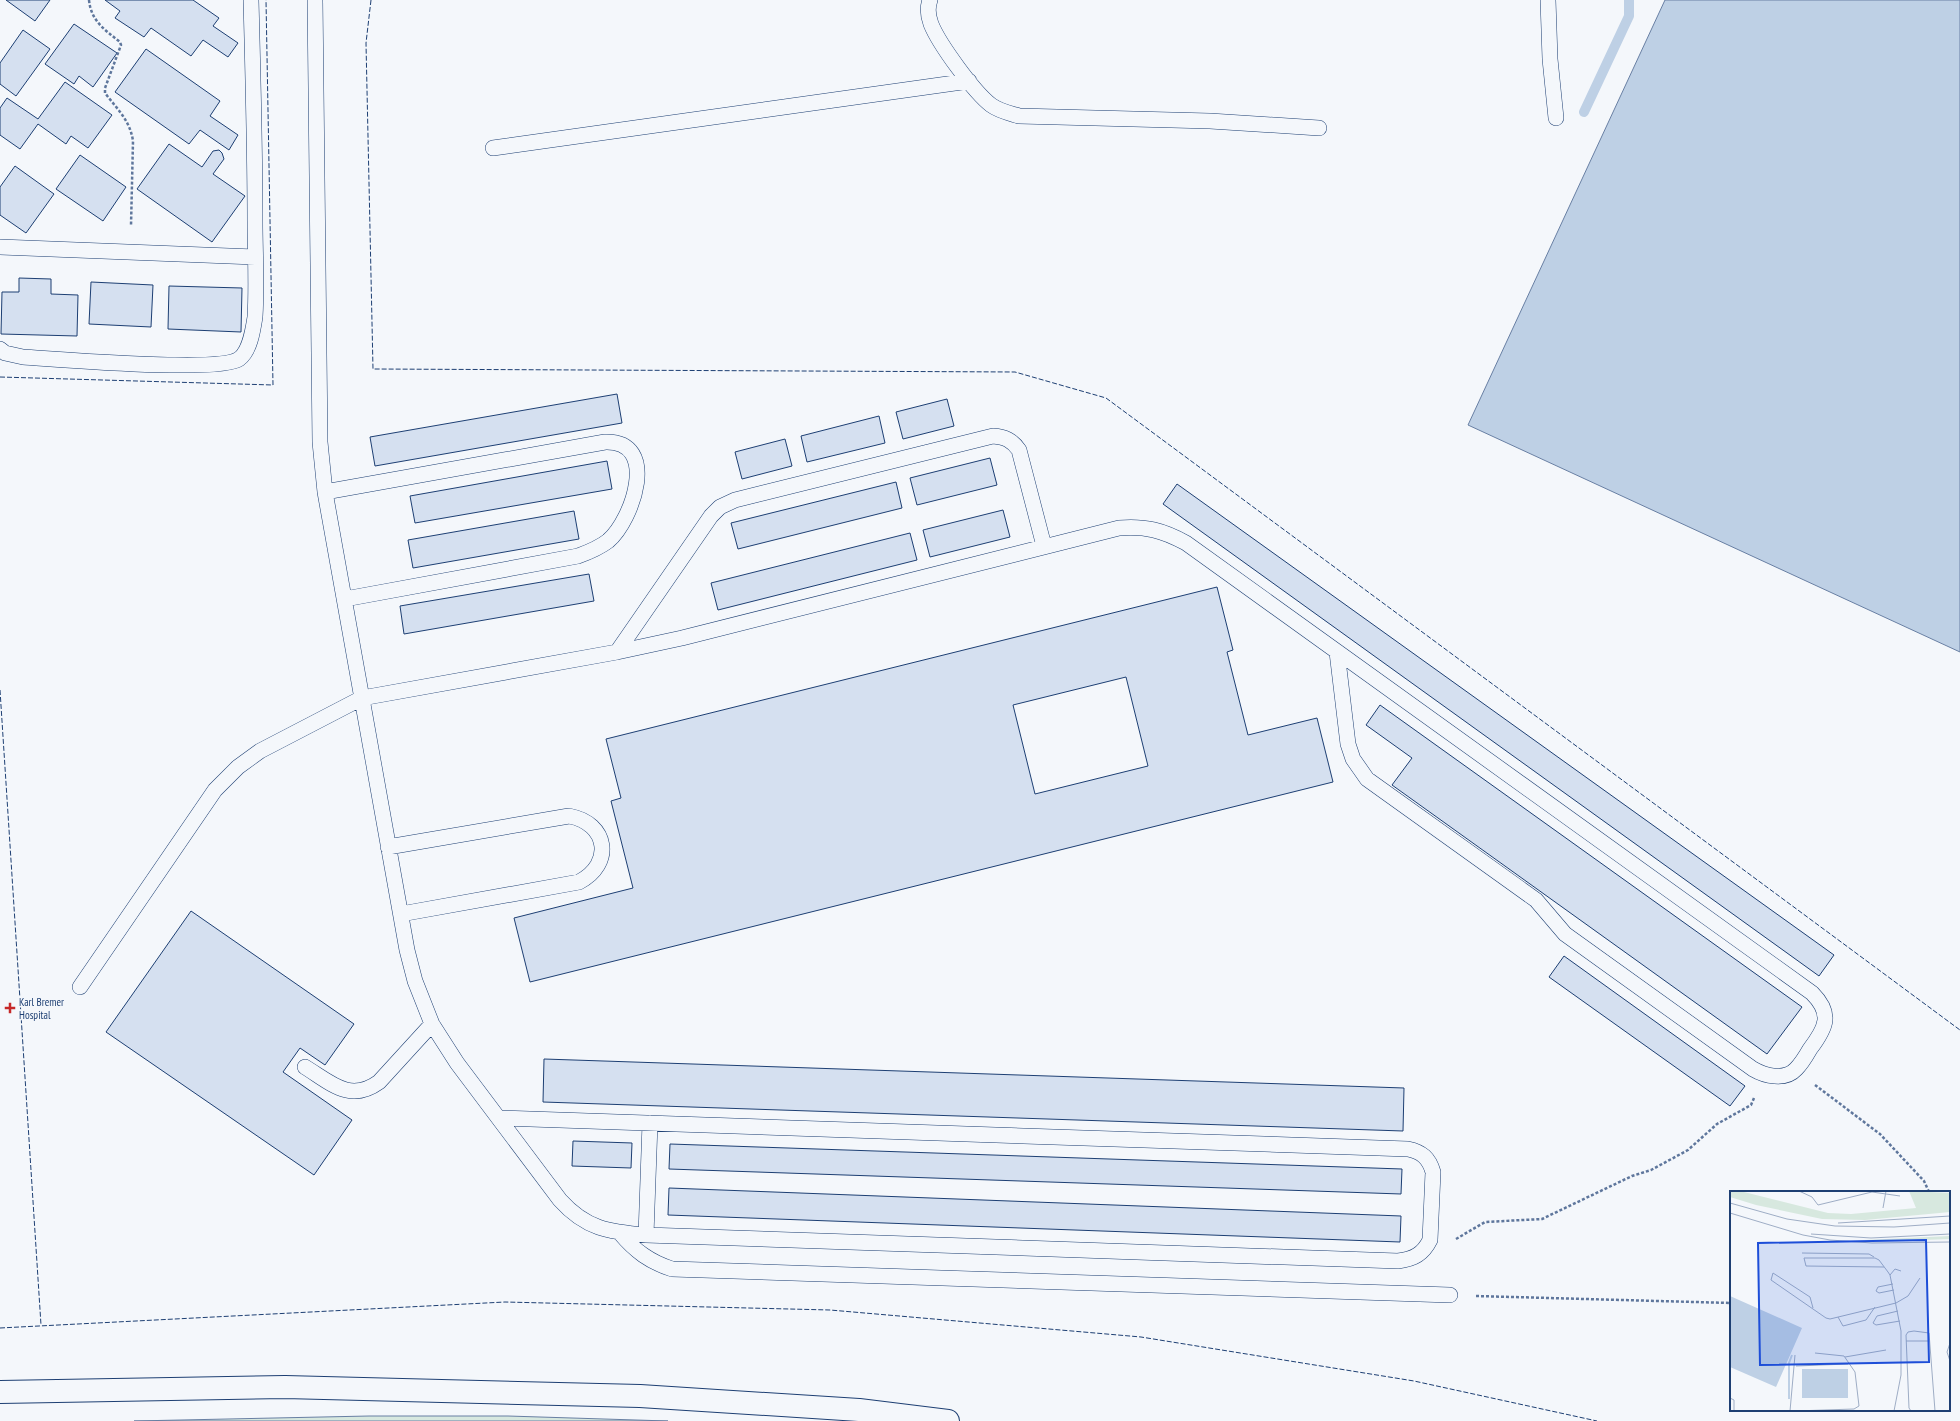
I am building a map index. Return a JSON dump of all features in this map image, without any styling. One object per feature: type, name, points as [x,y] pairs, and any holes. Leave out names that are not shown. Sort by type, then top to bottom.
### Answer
[{"type":"highway","points":[[0,1392],[285,1388],[640,1396],[859,1410],[948,1421]]},
{"type":"lane","points":[[0,349],[5,353],[23,357],[158,364],[230,363],[241,358],[251,337],[255,318],[251,0]]},
{"type":"lane","points":[[315,0],[320,442],[325,492],[406,950],[432,1024],[457,1063],[499,1118],[571,1212],[583,1221],[601,1229],[620,1233],[646,1235],[1398,1261],[1408,1260],[1417,1256],[1425,1249],[1430,1240],[1433,1172],[1430,1163],[1424,1155],[1408,1149],[499,1118]]},
{"type":"lane","points":[[930,0],[928,16],[931,25],[979,95],[991,105],[1004,112],[1019,116],[1210,121],[1319,128]]},
{"type":"lane","points":[[1548,0],[1549,52],[1556,118]]},
{"type":"lane","points":[[493,148],[968,81]]},
{"type":"lane","points":[[0,247],[255,257]]},
{"type":"lane","points":[[617,652],[711,516],[720,507],[735,500],[993,436],[1004,437],[1013,442],[1019,450],[1044,546]]},
{"type":"lane","points":[[325,492],[605,442],[624,444],[630,450],[636,465],[637,480],[631,506],[619,529],[608,541],[594,550],[578,556],[345,599]]},
{"type":"lane","points":[[80,987],[215,790],[226,778],[260,751],[362,698],[617,652],[682,638],[1044,546],[1119,528],[1136,527],[1154,529],[1186,543],[1812,993],[1820,1001],[1825,1012],[1825,1022],[1822,1033],[1795,1071],[1779,1077],[1768,1076],[1753,1069],[1565,934],[1536,900],[1367,779],[1353,759],[1348,744],[1337,652]]},
{"type":"lane","points":[[388,847],[569,816],[581,818],[591,825],[598,834],[602,845],[602,857],[598,867],[590,876],[579,882],[400,914]]},
{"type":"lane","points":[[305,1067],[336,1087],[348,1091],[360,1092],[370,1089],[379,1082],[432,1024]]},
{"type":"lane","points":[[646,1235],[650,1123]]},
{"type":"lane","points":[[620,1233],[632,1248],[647,1259],[672,1269],[1450,1295]]},
{"type":"path","points":[[89,0],[90,8],[97,23],[120,42],[121,45],[105,88],[105,93],[123,115],[131,129],[133,141],[131,252]]},
{"type":"path","points":[[1795,1071],[1880,1134],[1924,1181],[1929,1191]]},
{"type":"path","points":[[1430,1240],[1453,1241],[1485,1222],[1542,1218],[1632,1176],[1651,1170],[1688,1150],[1716,1124],[1750,1104],[1768,1076]]},
{"type":"path","points":[[1450,1295],[1730,1303]]},
{"type":"shaded area","points":[[369,1416],[508,1416],[668,1421],[134,1421]]},
{"type":"water","points":[[1665,0],[1960,0],[1960,652],[1468,425]]},
{"type":"building","points":[[6,0],[50,0],[35,21]]},
{"type":"building","points":[[105,0],[193,0],[219,18],[213,26],[238,43],[228,57],[203,40],[191,56],[151,28],[144,37],[115,18],[120,11]]},
{"type":"building","points":[[74,24],[117,53],[93,87],[79,76],[74,84],[45,64]]},
{"type":"building","points":[[23,30],[50,49],[16,96],[0,84],[0,63]]},
{"type":"building","points":[[146,49],[220,101],[210,116],[238,135],[229,150],[200,130],[189,144],[115,92]]},
{"type":"building","points":[[65,82],[112,115],[88,148],[71,136],[66,144],[38,124],[20,149],[0,135],[0,108],[7,98],[38,119]]},
{"type":"building","points":[[169,144],[202,167],[213,151],[219,150],[224,159],[213,174],[245,196],[212,242],[137,189]]},
{"type":"building","points":[[80,155],[126,187],[103,221],[56,189]]},
{"type":"building","points":[[15,166],[54,194],[26,233],[0,215],[0,187]]},
{"type":"building","points":[[19,278],[51,279],[51,294],[78,295],[77,336],[1,334],[2,292],[19,292]]},
{"type":"building","points":[[91,282],[153,285],[151,327],[89,324]]},
{"type":"building","points":[[169,286],[242,288],[241,332],[168,329]]},
{"type":"building","points":[[617,394],[622,423],[375,466],[370,437]]},
{"type":"building","points":[[947,399],[954,426],[903,439],[896,412]]},
{"type":"building","points":[[879,416],[885,443],[807,462],[801,436]]},
{"type":"building","points":[[785,439],[792,466],[742,479],[735,452]]},
{"type":"building","points":[[990,458],[997,485],[917,505],[910,478]]},
{"type":"building","points":[[607,461],[612,489],[415,523],[410,496]]},
{"type":"building","points":[[896,482],[902,508],[738,549],[731,523]]},
{"type":"building","points":[[1177,484],[1834,955],[1819,976],[1163,504]]},
{"type":"building","points":[[1003,510],[1010,537],[930,557],[923,530]]},
{"type":"building","points":[[574,511],[579,539],[413,568],[408,540]]},
{"type":"building","points":[[910,533],[917,560],[718,610],[711,583]]},
{"type":"building","points":[[589,574],[594,601],[404,634],[400,606]]},
{"type":"building","points":[[1217,587],[1233,650],[1227,652],[1248,735],[1317,718],[1333,782],[530,982],[514,918],[633,888],[611,801],[621,798],[606,739]],"holes":[[[1126,677],[1148,766],[1035,794],[1013,705]]]},
{"type":"building","points":[[1380,705],[1802,1007],[1767,1054],[1392,785],[1412,758],[1366,725]]},
{"type":"building","points":[[191,911],[354,1024],[325,1065],[300,1048],[283,1072],[352,1120],[314,1175],[106,1032]]},
{"type":"building","points":[[1564,956],[1745,1086],[1730,1106],[1549,977]]},
{"type":"building","points":[[544,1059],[1404,1088],[1403,1131],[543,1102]]},
{"type":"building","points":[[573,1141],[632,1143],[631,1168],[572,1166]]},
{"type":"building","points":[[670,1144],[1402,1169],[1401,1194],[669,1169]]},
{"type":"building","points":[[669,1188],[1401,1216],[1400,1242],[668,1215]]},
{"type":"waterway","points":[[1584,112],[1629,16],[1629,0]]},
{"type":"fence","points":[[0,377],[273,385],[266,0]]},
{"type":"fence","points":[[371,0],[366,43],[373,369],[1015,372],[1106,398],[1960,1030]]},
{"type":"fence","points":[[0,690],[41,1325]]},
{"type":"fence","points":[[0,1328],[505,1302],[830,1310],[1141,1337],[1414,1381],[1597,1421]]},
{"type":"place","name":"Karl Bremer Hospital","points":[[10,1008]]}]
